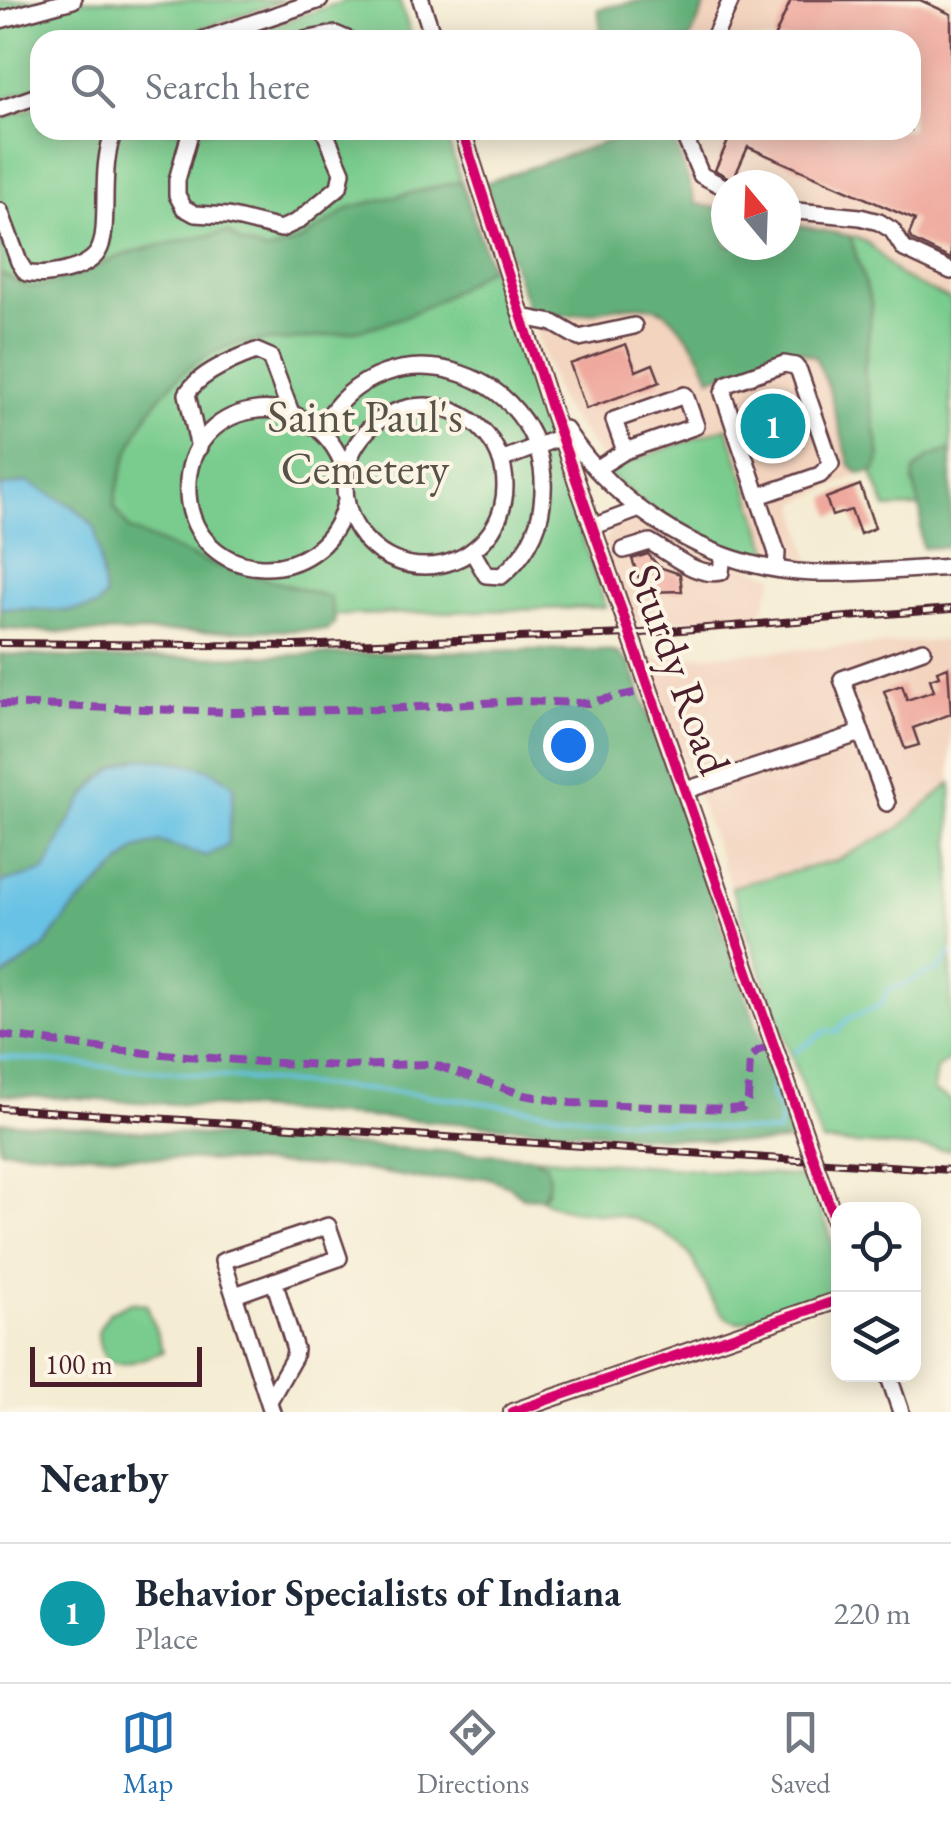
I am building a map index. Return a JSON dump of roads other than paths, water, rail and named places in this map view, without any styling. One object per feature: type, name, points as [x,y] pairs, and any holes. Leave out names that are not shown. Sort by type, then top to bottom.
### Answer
[{"type":"street","points":[[0,20],[72,0]]},
{"type":"street","points":[[236,30],[320,0]]},
{"type":"street","points":[[421,0],[431,30]]},
{"type":"street","points":[[718,30],[731,0]]},
{"type":"street","points":[[0,109],[30,98]]},
{"type":"street","points":[[0,211],[26,273],[42,275],[68,270],[91,260],[101,246],[106,153],[111,140]]},
{"type":"street","points":[[187,140],[176,180],[177,196],[184,208],[195,214],[228,216],[281,229],[298,222],[339,186],[342,172],[328,140]]},
{"type":"street","name":"Sturdy Road","points":[[465,140],[592,528],[831,1210]]},
{"type":"street","points":[[686,140],[701,174],[711,180]]},
{"type":"street","points":[[801,211],[860,216],[879,222],[892,230],[904,249],[951,272]]},
{"type":"street","points":[[522,317],[552,323],[579,338],[634,326]]},
{"type":"street","points":[[199,448],[187,394],[199,380],[256,351],[270,356],[291,413]]},
{"type":"street","points":[[758,496],[820,475],[831,464],[799,371],[792,364],[724,388],[722,393],[777,553],[776,568]]},
{"type":"street","points":[[321,430],[342,400],[358,386],[394,371],[428,367],[468,375],[489,386],[521,416],[537,446],[543,468],[542,510],[523,553],[501,576],[486,575],[472,551]]},
{"type":"street","points":[[596,469],[624,451],[696,426],[685,395],[614,420],[624,451]]},
{"type":"street","points":[[345,470],[339,454],[321,430],[291,413],[258,410],[235,416],[212,432],[199,448],[188,478],[193,518],[215,548],[237,562],[272,568],[300,561],[333,534],[345,502],[345,470],[352,450],[368,428],[392,412],[415,406],[440,407],[468,418],[490,438],[502,460],[505,486],[491,532],[472,551],[445,564],[429,566],[394,560],[362,538],[345,502]]},
{"type":"street","points":[[551,408],[596,469],[640,509],[695,544],[723,555],[810,573],[951,567]]},
{"type":"street","points":[[502,460],[561,437]]},
{"type":"street","points":[[592,528],[640,509]]},
{"type":"street","points":[[624,550],[650,542],[700,572],[715,574],[721,572],[723,555]]},
{"type":"street","points":[[887,803],[843,676],[923,650]]},
{"type":"street","points":[[686,790],[861,733]]},
{"type":"street","points":[[234,1295],[339,1258],[328,1226],[223,1262],[234,1295],[271,1406]]},
{"type":"street","points":[[271,1406],[295,1349],[274,1281]]},
{"type":"street","points":[[512,1412],[831,1302]]},
{"type":"street","points":[[891,1382],[901,1412]]},
{"type":"water","points":[[28,482],[74,507],[95,527],[105,597],[96,607],[68,611],[0,608],[0,487]]},
{"type":"water","points":[[142,758],[204,768],[234,787],[227,846],[206,856],[160,842],[136,849],[72,910],[42,949],[0,979],[0,883],[45,871],[71,818],[93,787],[123,764]]},
{"type":"waterway","points":[[794,1053],[826,1031],[837,1032],[846,1020],[882,1004],[888,989],[938,971],[951,953]]},
{"type":"waterway","points":[[0,1057],[417,1094],[589,1117],[778,1133],[781,1114],[771,1096],[772,1066]]},
{"type":"railway","points":[[0,643],[294,646],[629,634],[951,609]]},
{"type":"railway","points":[[0,1108],[951,1170]]},
{"type":"place","name":"Behavior Specialists of Indiana","points":[[773,426]]},
{"type":"park label","name":"Saint Paul's Cemetery","points":[[365,442]]}]
